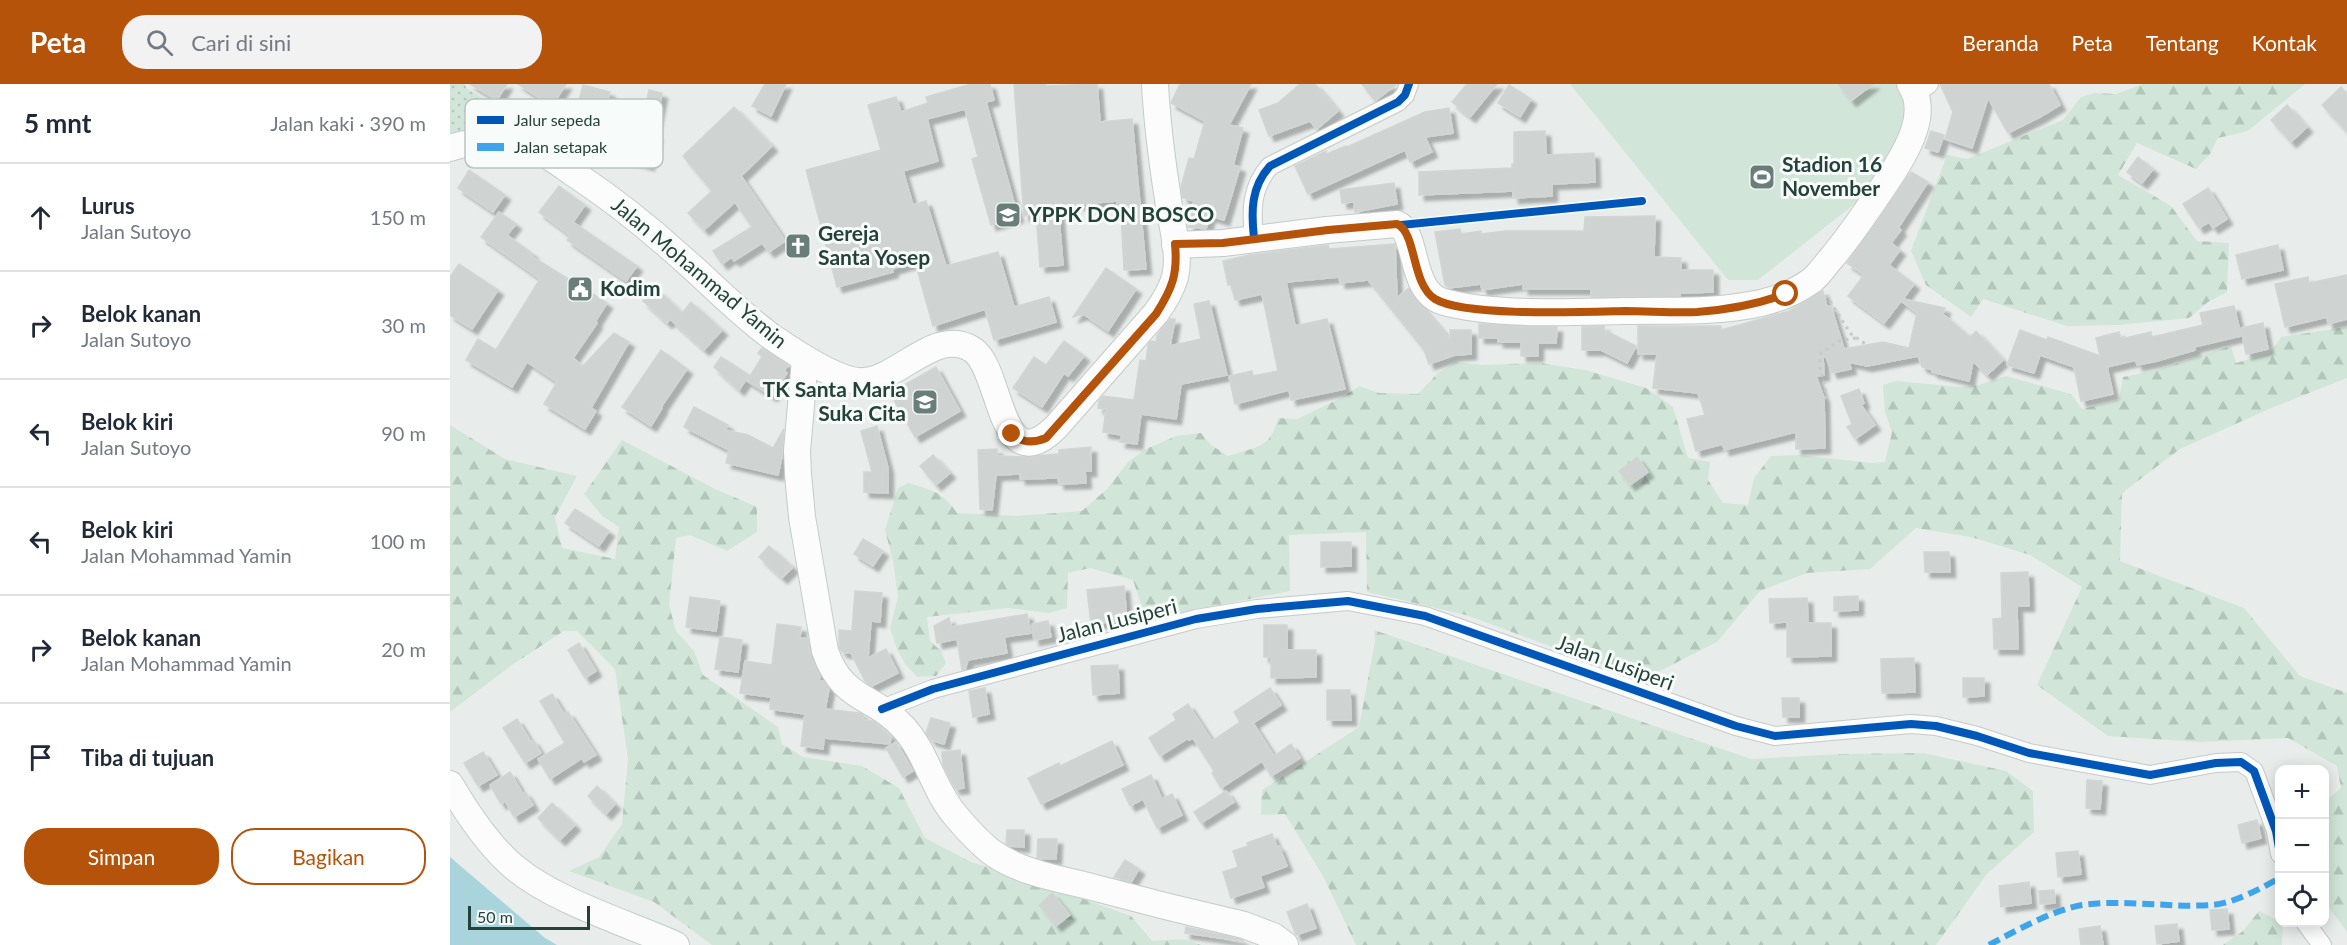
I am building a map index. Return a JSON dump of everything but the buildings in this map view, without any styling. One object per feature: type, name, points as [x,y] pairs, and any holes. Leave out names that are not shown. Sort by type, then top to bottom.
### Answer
[{"type":"main road","points":[[1155,84],[1160,145],[1175,244],[1223,243],[1397,224],[1404,229],[1422,283],[1433,297],[1444,302],[1478,309],[1587,312],[1698,312],[1761,303],[1813,281],[1859,223],[1895,168],[1916,124],[1918,87]]},
{"type":"main road","name":"Jalan Mohammad Yamin","points":[[450,148],[465,145]]},
{"type":"main road","name":"Jalan Mohammad Yamin","points":[[564,168],[603,194],[684,260],[758,327],[805,360],[863,382],[888,373],[936,347],[964,346],[973,350],[986,366],[1012,434],[1022,441],[1039,441],[1046,438],[1156,314],[1169,293],[1175,276],[1177,261],[1175,244]]},
{"type":"main road","points":[[805,360],[797,451],[802,517],[825,651],[831,670],[841,683],[858,696],[882,709],[905,730],[947,805],[991,851],[1030,871],[1244,925],[1273,936],[1285,945]]},
{"type":"main road","points":[[450,784],[474,822],[514,868],[571,900],[675,945]]},
{"type":"street","points":[[1254,238],[1253,193],[1262,175],[1270,166],[1398,102],[1405,94],[1409,84]]},
{"type":"street","name":"Jalan Lusiperi","points":[[882,709],[933,689],[1196,619],[1257,609],[1348,601],[1425,616],[1736,726],[1775,736],[1911,724],[1957,730],[2029,753],[2150,775],[2216,763],[2241,762],[2254,771],[2275,828]]},
{"type":"street","points":[[2309,927],[2322,945]]},
{"type":"path","points":[[1813,281],[1856,338],[1867,345]]},
{"type":"path","points":[[1826,399],[1827,389],[1818,363],[1821,352],[1839,341],[1856,338]]},
{"type":"green space","points":[[450,84],[465,84],[466,88],[484,99],[465,99],[465,130],[450,137]]},
{"type":"green space","name":"Stadion 16 November","points":[[1570,84],[1899,84],[1907,101],[1907,129],[1866,195],[1758,280],[1728,280]]},
{"type":"green space","points":[[2143,84],[2305,84],[2248,131],[2218,138],[2210,154],[2196,169],[2137,143],[2118,175],[2171,206],[2197,241],[2229,243],[2227,292],[2208,302],[2189,318],[2118,325],[2067,326],[1983,299],[1971,317],[1926,285],[1911,251],[1947,155],[1967,159],[2063,120],[2081,97],[2095,93],[2116,94]]},
{"type":"green space","points":[[2347,327],[2347,378],[2269,409],[2180,449],[2122,493],[2120,561],[2244,608],[2300,676],[2347,693],[2347,932],[2329,907],[2329,798],[2341,788],[2337,766],[2288,738],[2199,742],[2108,736],[2037,685],[2082,587],[2030,555],[1971,537],[1916,528],[1870,569],[1807,573],[1760,591],[1717,642],[1652,675],[1595,663],[1466,615],[1367,592],[1366,532],[1289,535],[1290,591],[1159,617],[1143,610],[1133,580],[1090,568],[1068,573],[1067,608],[1049,613],[1008,608],[927,617],[930,641],[941,651],[946,663],[936,676],[917,677],[905,664],[890,628],[898,597],[893,561],[885,530],[898,488],[908,483],[942,496],[957,513],[1015,516],[1082,511],[1107,489],[1128,462],[1146,449],[1176,436],[1201,433],[1211,445],[1228,456],[1254,448],[1266,441],[1271,436],[1278,418],[1297,419],[1343,397],[1359,386],[1379,393],[1418,394],[1438,373],[1456,362],[1481,365],[1540,363],[1585,370],[1646,388],[1673,407],[1688,458],[1710,462],[1708,480],[1723,503],[1748,505],[1754,478],[1771,456],[1799,455],[1872,463],[1885,462],[1892,432],[1885,412],[1883,385],[1896,381],[1960,387],[1979,385],[2006,376],[2071,394],[2082,409],[2119,400],[2123,377],[2157,370],[2231,346],[2236,363],[2270,353],[2281,337]]},
{"type":"green space","points":[[450,425],[505,459],[577,476],[555,517],[562,548],[615,559],[619,527],[602,516],[584,494],[622,440],[715,489],[757,507],[757,532],[727,551],[690,535],[676,538],[669,605],[676,631],[694,651],[703,675],[778,727],[782,744],[803,757],[862,766],[899,788],[925,838],[971,862],[1030,880],[1131,916],[1152,941],[1184,939],[1201,945],[712,945],[654,902],[569,871],[599,857],[622,824],[628,759],[615,669],[577,631],[564,631],[512,665],[450,712]]},
{"type":"green space","points":[[1374,630],[1751,759],[1841,754],[1923,753],[2006,771],[2033,791],[2034,832],[1987,874],[1936,945],[1356,945],[1323,876],[1285,814],[1261,815],[1262,790],[1359,727],[1375,641]]},
{"type":"green space","points":[[2259,911],[2275,919],[2275,927],[2283,927],[2282,945],[2223,945],[2243,931]]},
{"type":"water","points":[[450,857],[545,938],[557,945],[450,945]]},
{"type":"marked path","points":[[1989,945],[2059,911],[2082,905],[2098,903],[2195,906],[2220,904],[2247,895],[2275,881]]},
{"type":"cycle path","points":[[1254,238],[1254,200],[1259,182],[1270,166],[1398,102],[1405,95],[1409,84]]},
{"type":"cycle path","points":[[1401,225],[1642,201]]},
{"type":"cycle path","points":[[882,709],[933,689],[1196,619],[1257,609],[1348,601],[1425,616],[1736,726],[1775,736],[1911,724],[1936,726],[1977,736],[2029,753],[2150,775],[2216,763],[2241,762],[2254,771],[2275,828]]},
{"type":"place","name":"Stadion 16 November","points":[[1762,177]]},
{"type":"place","name":"YPPK DON BOSCO","points":[[1008,215]]},
{"type":"place","name":"Gereja Santa Yosep","points":[[798,246]]},
{"type":"place","name":"Kodim","points":[[580,289]]},
{"type":"place","name":"TK Santa Maria Suka Cita","points":[[925,402]]},
{"type":"route","points":[[1012,434],[1027,442],[1046,438],[1156,314],[1169,293],[1175,276],[1177,261],[1175,244],[1193,246],[1397,224],[1404,229],[1422,283],[1433,297],[1444,302],[1478,309],[1698,312],[1761,303],[1786,294]]}]
